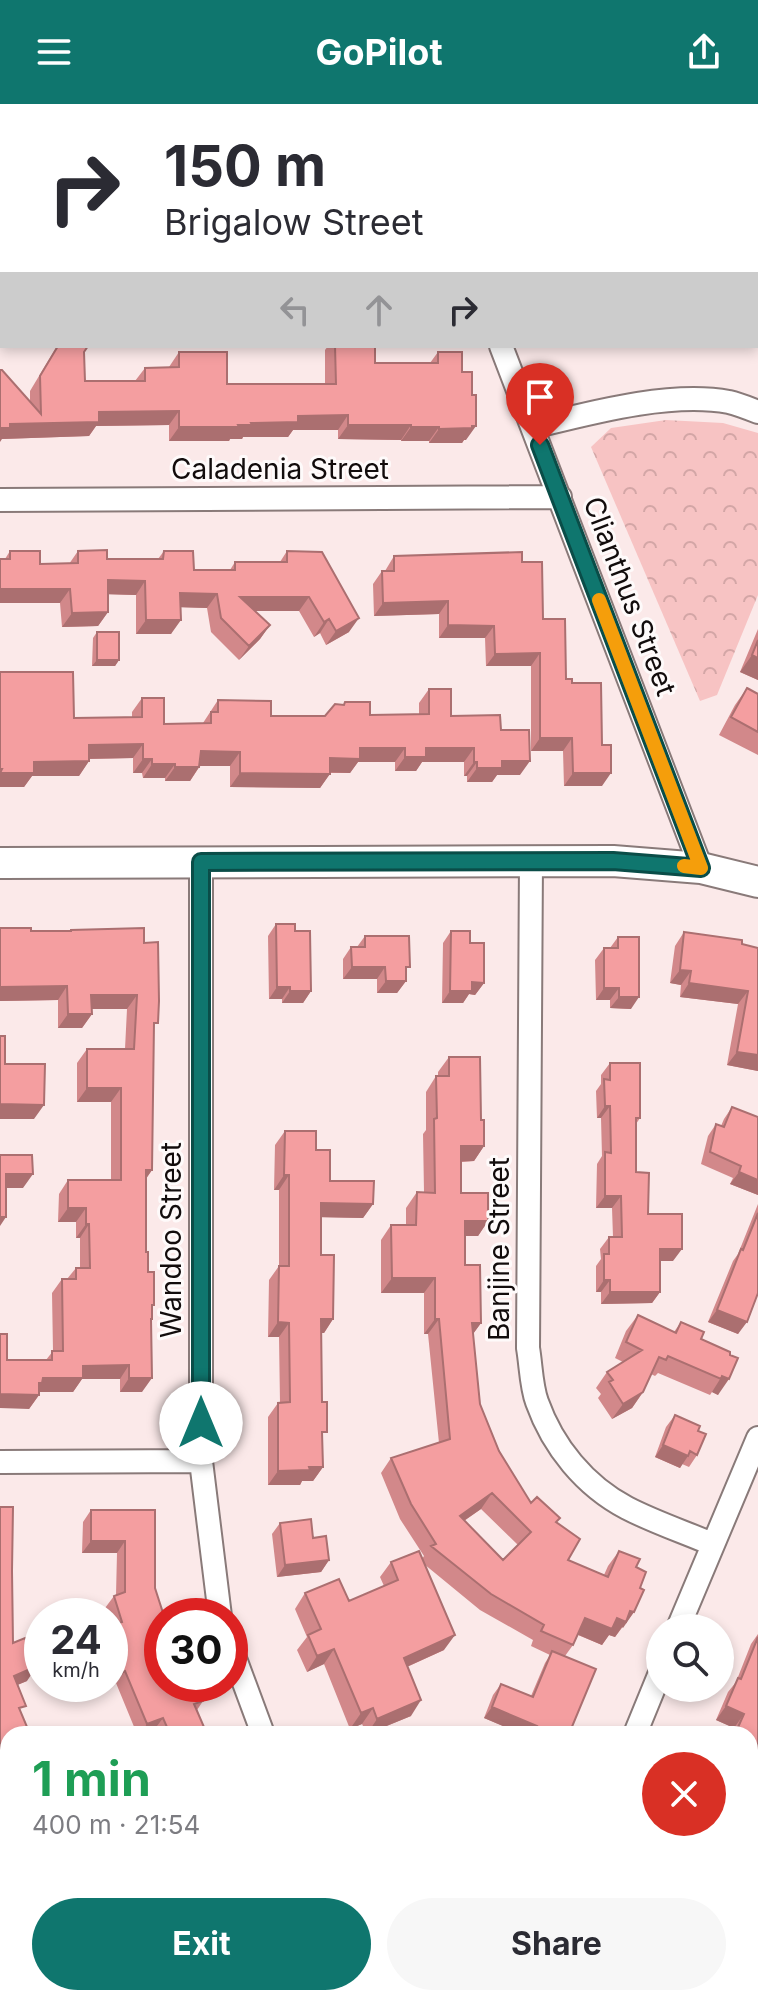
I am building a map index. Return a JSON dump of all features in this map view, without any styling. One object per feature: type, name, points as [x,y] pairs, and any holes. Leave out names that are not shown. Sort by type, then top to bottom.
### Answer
[{"type":"street","name":"Clianthus Street","points":[[502,348],[701,868]]},
{"type":"street","points":[[533,427],[603,410],[694,399],[729,402],[758,412]]},
{"type":"street","name":"Caladenia Street","points":[[0,500],[560,497]]},
{"type":"street","name":"Banjine Street","points":[[531,861],[528,1348],[536,1399],[549,1430],[568,1461],[592,1484],[625,1507],[712,1544]]},
{"type":"street","points":[[0,863],[613,861],[701,868],[758,882]]},
{"type":"street","name":"Wandoo Street","points":[[201,862],[201,1461],[218,1598]]},
{"type":"street","points":[[684,1614],[758,1438]]},
{"type":"street","points":[[0,1462],[201,1461]]},
{"type":"street","points":[[248,1694],[260,1726]]},
{"type":"street","points":[[638,1726],[648,1702]]},
{"type":"green space","points":[[666,420],[723,423],[758,433],[758,595],[717,695],[700,701],[591,447],[611,428]]},
{"type":"building","points":[[57,348],[87,348],[84,352],[85,381],[145,381],[145,368],[179,367],[179,352],[227,352],[227,384],[336,384],[335,348],[375,348],[375,363],[438,363],[438,352],[462,352],[462,372],[472,372],[476,426],[439,429],[411,425],[348,425],[348,415],[298,416],[298,422],[251,423],[239,427],[179,427],[179,411],[99,412],[99,422],[10,424],[10,428],[0,428],[0,370],[41,414],[40,376]]},
{"type":"building","points":[[107,550],[107,559],[163,559],[164,551],[193,551],[194,570],[235,570],[235,562],[287,562],[287,551],[322,552],[359,618],[336,631],[329,619],[324,622],[309,597],[240,597],[270,625],[249,646],[221,618],[217,594],[180,593],[181,620],[146,620],[145,581],[108,580],[108,612],[72,613],[70,589],[0,589],[0,559],[10,559],[10,551],[40,551],[40,564],[78,563],[78,551]]},
{"type":"building","points":[[522,552],[522,562],[542,562],[543,619],[565,619],[566,679],[572,679],[572,683],[601,683],[602,745],[611,745],[611,773],[573,773],[572,738],[540,738],[540,653],[495,654],[494,626],[448,625],[448,601],[383,603],[382,571],[394,571],[394,556]]},
{"type":"building","points":[[97,632],[119,632],[119,660],[97,660]]},
{"type":"building","points":[[758,640],[758,658],[752,655]]},
{"type":"building","points":[[0,672],[73,672],[74,718],[142,717],[142,698],[164,698],[164,724],[211,723],[211,712],[218,712],[218,700],[271,701],[271,716],[325,716],[335,704],[344,705],[345,702],[370,702],[370,715],[429,714],[429,689],[451,689],[451,716],[500,715],[501,730],[529,730],[530,761],[502,761],[502,768],[477,768],[474,748],[426,748],[426,757],[405,757],[405,748],[360,748],[360,759],[330,758],[330,774],[240,773],[240,752],[201,751],[199,767],[175,767],[175,764],[152,764],[152,759],[143,759],[143,744],[89,745],[89,761],[34,762],[34,773],[0,773]]},
{"type":"building","points":[[747,688],[758,694],[758,732],[731,717]]},
{"type":"building","points":[[276,924],[295,924],[295,931],[310,931],[311,991],[290,991],[290,987],[277,987]]},
{"type":"building","points":[[0,928],[71,931],[144,928],[144,943],[158,942],[159,1001],[158,1023],[154,1023],[152,1170],[146,1170],[146,1252],[148,1272],[154,1272],[152,1378],[129,1378],[129,1365],[83,1366],[83,1378],[43,1378],[39,1383],[39,1395],[0,1394],[0,1334],[7,1334],[7,1360],[52,1360],[52,1351],[63,1351],[62,1279],[76,1279],[76,1268],[90,1268],[86,1208],[68,1208],[68,1180],[121,1180],[121,1088],[87,1088],[87,1049],[134,1049],[137,995],[91,995],[92,1014],[68,1014],[67,986],[0,987]]},
{"type":"building","points":[[451,931],[470,931],[470,943],[484,943],[484,983],[472,982],[472,991],[450,991]]},
{"type":"building","points":[[684,932],[742,940],[742,944],[758,948],[758,1055],[737,1052],[748,991],[689,983],[691,971],[680,970]]},
{"type":"building","points":[[365,936],[409,936],[410,967],[406,967],[406,981],[386,981],[385,967],[352,967],[351,947],[365,947]]},
{"type":"building","points":[[618,937],[639,937],[639,997],[619,997],[619,988],[604,988],[604,948],[618,948]]},
{"type":"building","points":[[0,1036],[5,1036],[5,1064],[45,1064],[44,1105],[0,1104]]},
{"type":"building","points":[[449,1057],[480,1057],[484,1146],[461,1146],[461,1193],[488,1193],[488,1221],[465,1221],[465,1265],[480,1265],[481,1323],[472,1323],[480,1404],[499,1451],[531,1503],[537,1497],[560,1518],[556,1522],[580,1539],[568,1560],[608,1577],[619,1551],[640,1559],[636,1567],[646,1572],[640,1588],[644,1590],[626,1622],[617,1618],[612,1629],[585,1618],[573,1645],[541,1631],[544,1625],[491,1594],[431,1546],[436,1544],[411,1504],[391,1458],[450,1439],[439,1319],[435,1319],[435,1278],[392,1278],[391,1225],[416,1225],[417,1192],[435,1193],[436,1076],[449,1076]],"holes":[[[492,1493],[531,1532],[503,1560],[460,1516]]]},
{"type":"building","points":[[610,1063],[640,1063],[636,1172],[649,1173],[648,1214],[682,1214],[682,1249],[660,1249],[660,1292],[610,1292],[610,1280],[604,1280],[604,1254],[609,1254],[609,1237],[622,1237],[621,1196],[605,1196],[605,1152],[611,1153],[610,1106],[605,1106],[604,1079],[610,1080]]},
{"type":"building","points":[[732,1107],[758,1117],[758,1180],[739,1172],[741,1166],[710,1152],[716,1124],[724,1127]]},
{"type":"building","points":[[285,1131],[316,1131],[316,1150],[330,1150],[330,1181],[374,1181],[373,1204],[321,1203],[321,1255],[334,1255],[333,1319],[321,1319],[322,1402],[327,1402],[327,1432],[322,1432],[323,1467],[278,1471],[278,1403],[290,1402],[289,1323],[278,1322],[279,1266],[289,1266],[289,1175],[284,1175]]},
{"type":"building","points":[[0,1155],[32,1155],[33,1174],[6,1174],[6,1217],[0,1217]]},
{"type":"building","points":[[758,1213],[758,1293],[747,1322],[717,1310]]},
{"type":"building","points":[[638,1315],[676,1333],[681,1322],[704,1332],[701,1339],[738,1358],[729,1379],[722,1376],[721,1379],[668,1356],[666,1360],[659,1357],[643,1392],[623,1404],[609,1382],[613,1380],[607,1372],[642,1350],[626,1342]]},
{"type":"building","points":[[675,1415],[700,1426],[698,1431],[706,1434],[697,1455],[690,1451],[688,1456],[663,1445]]},
{"type":"building","points":[[0,1507],[13,1507],[13,1643],[24,1638],[24,1672],[14,1676],[26,1706],[19,1708],[27,1726],[0,1726]]},
{"type":"building","points":[[91,1510],[155,1510],[155,1588],[158,1598],[144,1598],[144,1702],[200,1702],[194,1704],[204,1726],[166,1726],[163,1718],[147,1724],[128,1678],[128,1598],[114,1596],[125,1592],[125,1541],[91,1541]]},
{"type":"building","points":[[311,1519],[313,1538],[326,1536],[329,1560],[285,1565],[280,1523]]},
{"type":"building","points":[[419,1551],[455,1635],[404,1658],[421,1700],[377,1719],[373,1708],[361,1713],[334,1649],[317,1656],[308,1635],[321,1629],[305,1593],[339,1579],[349,1601],[398,1580],[391,1562]]},
{"type":"building","points":[[758,1637],[758,1726],[739,1726],[744,1714],[726,1706],[728,1702],[734,1702],[734,1687],[738,1678],[741,1679]]},
{"type":"building","points":[[552,1651],[596,1669],[572,1726],[537,1726],[492,1707],[501,1684],[533,1697]]},
{"type":"slow traffic","points":[[599,600],[701,868],[684,866]]},
{"type":"route","points":[[201,1423],[201,862],[613,861],[701,868],[540,445]]}]
